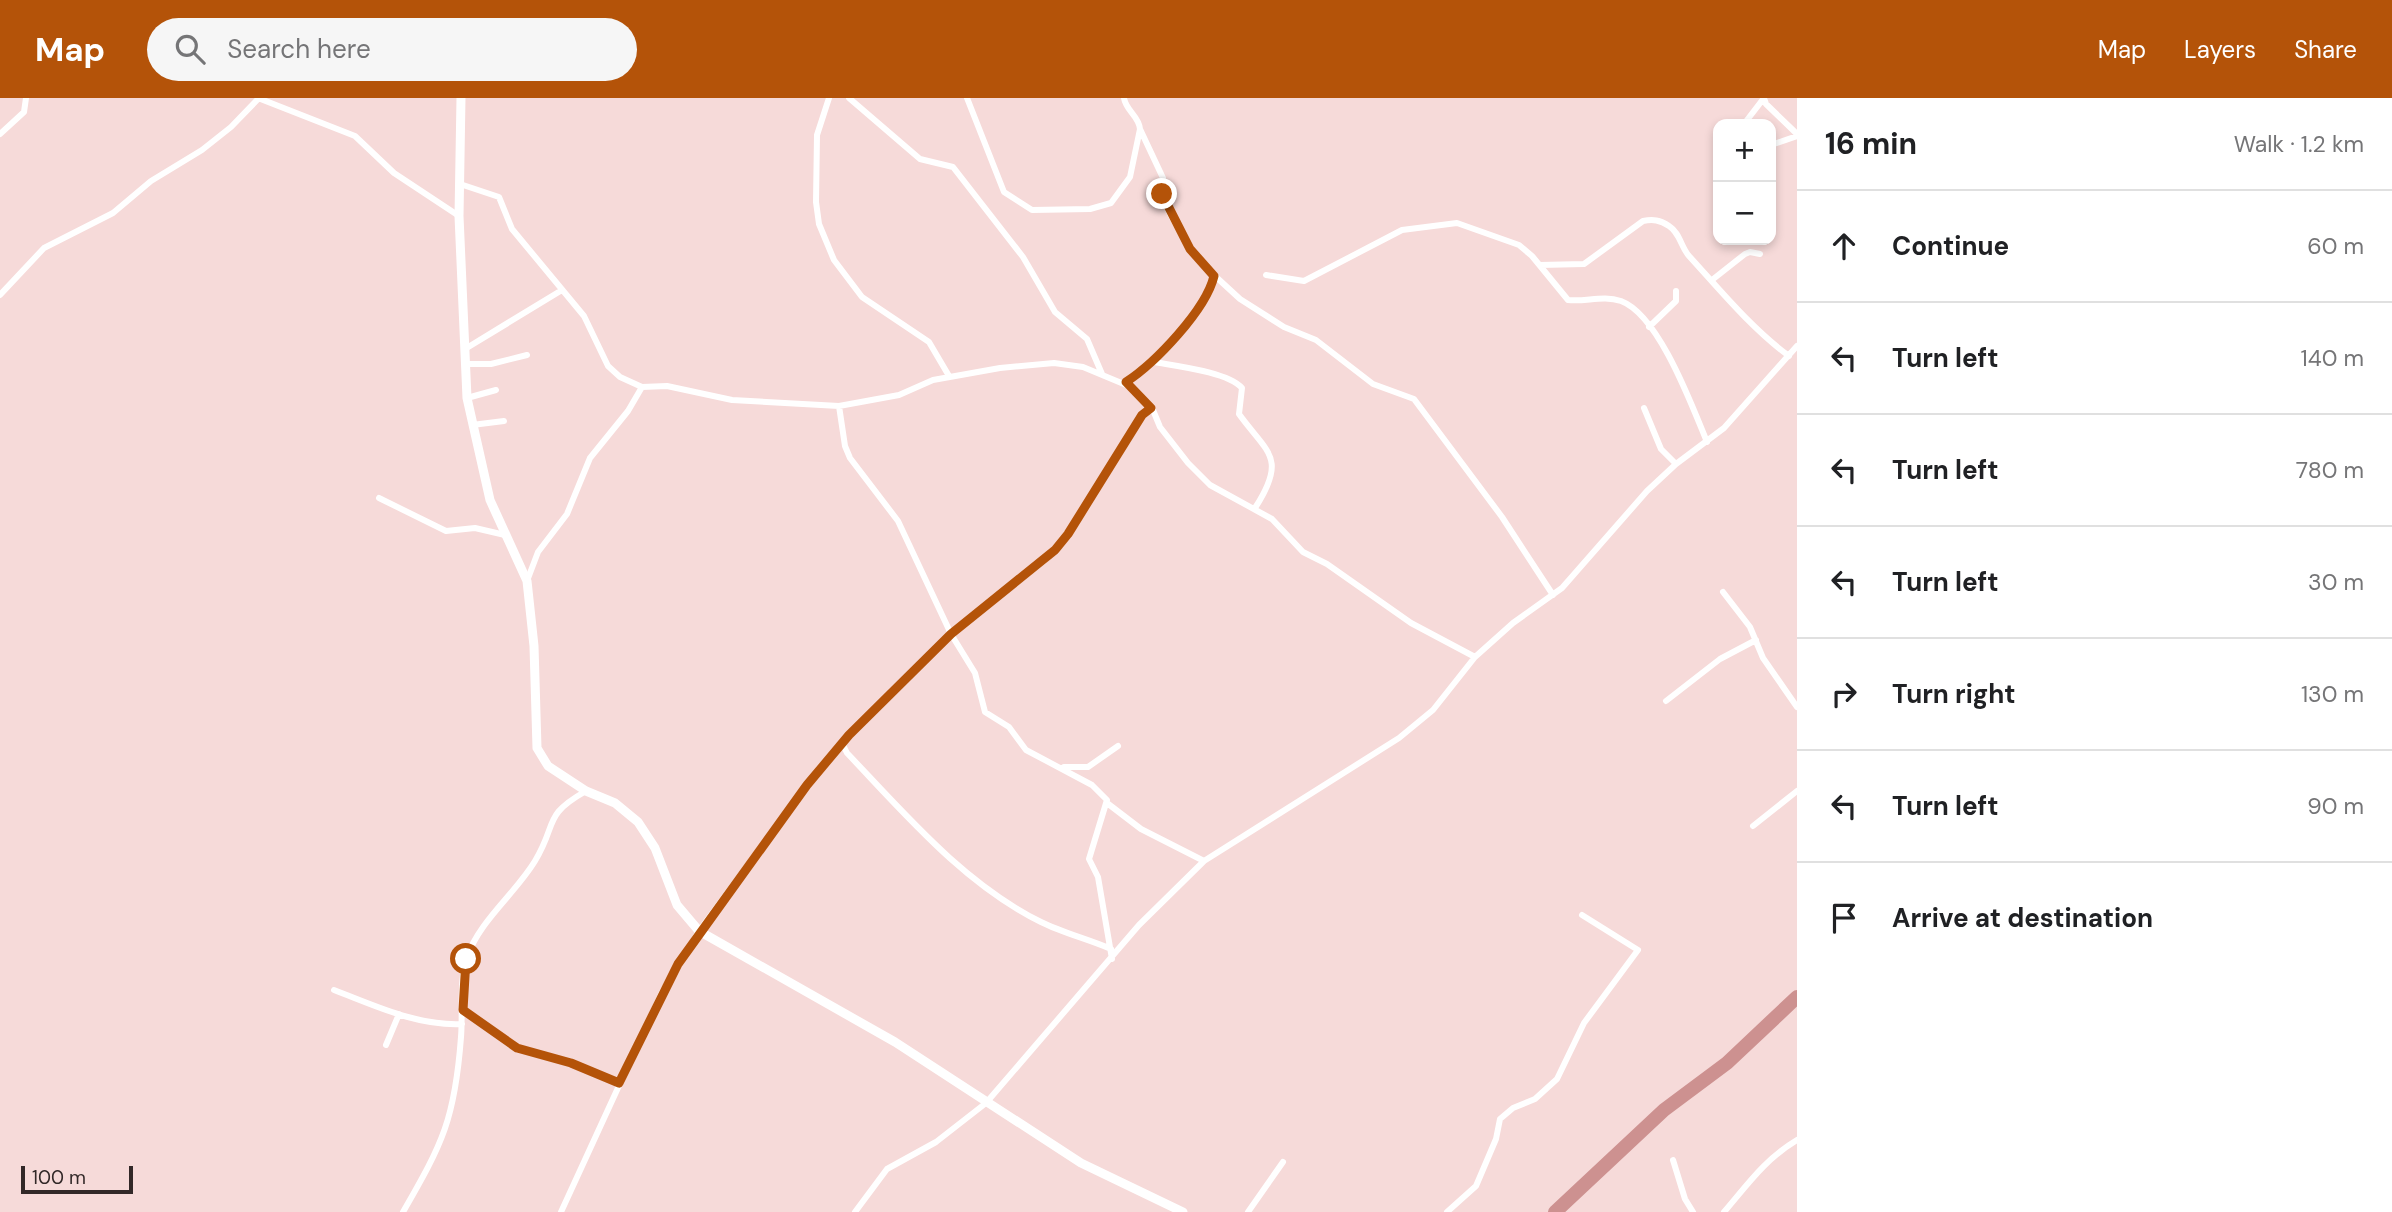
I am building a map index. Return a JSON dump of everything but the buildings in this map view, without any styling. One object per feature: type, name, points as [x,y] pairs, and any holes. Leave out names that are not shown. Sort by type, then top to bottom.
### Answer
[{"type":"main road","points":[[461,98],[459,216],[467,398],[482,474],[505,535],[527,581],[534,646],[537,748],[548,766],[586,790],[615,803],[638,822],[655,848],[677,905],[699,931],[895,1042],[1081,1163],[1183,1212]]},
{"type":"street","points":[[0,134],[24,112],[26,98]]},
{"type":"street","points":[[0,295],[44,248],[113,213],[151,181],[231,127],[259,98],[355,136],[394,173],[459,216]]},
{"type":"street","points":[[275,106],[284,98]]},
{"type":"street","points":[[829,98],[817,135],[816,202],[819,224],[834,260],[862,297],[929,342],[949,376]]},
{"type":"street","points":[[849,98],[920,159],[953,167],[1023,257],[1055,312],[1087,339],[1102,374]]},
{"type":"street","points":[[967,98],[1004,192],[1032,210],[1090,209],[1111,203],[1130,177],[1140,129]]},
{"type":"street","points":[[1124,98],[1163,178],[1162,198],[1190,249],[1214,276],[1240,299],[1284,327],[1316,340],[1373,384],[1413,399],[1502,517],[1553,595]]},
{"type":"street","points":[[1748,119],[1764,98]]},
{"type":"street","points":[[1764,98],[1766,104],[1796,131],[1776,142]]},
{"type":"street","points":[[460,184],[499,197],[512,229],[591,325],[608,366],[620,377],[642,387],[667,386],[708,397],[760,403],[839,406],[899,396],[949,376],[1054,363],[1077,366],[1102,374],[1126,382],[1151,408],[1160,427],[1188,463],[1213,486],[1275,521],[1303,552],[1327,564],[1434,638],[1475,657]]},
{"type":"street","points":[[1539,265],[1584,264],[1643,221],[1654,219],[1676,232],[1683,249],[1789,356]]},
{"type":"street","points":[[1266,275],[1304,281],[1402,230],[1449,222],[1465,224],[1513,241],[1539,265],[1567,300],[1602,298],[1621,301],[1634,308],[1677,370],[1707,442]]},
{"type":"street","points":[[1712,280],[1745,254],[1760,254]]},
{"type":"street","points":[[1126,382],[1154,362],[1205,296],[1214,276]]},
{"type":"street","points":[[464,349],[562,290]]},
{"type":"street","points":[[1649,327],[1676,301],[1676,291]]},
{"type":"street","points":[[855,1212],[887,1169],[936,1142],[986,1103],[1146,917],[1204,861],[1399,738],[1433,710],[1475,657],[1513,623],[1553,595],[1676,464],[1707,442],[1736,416],[1797,346]]},
{"type":"street","points":[[466,364],[491,364],[527,355]]},
{"type":"street","points":[[1154,362],[1200,371],[1238,383],[1242,388],[1239,414],[1262,440],[1270,459],[1270,481],[1255,508]]},
{"type":"street","points":[[527,581],[538,552],[567,514],[590,458],[628,411],[642,387]]},
{"type":"street","points":[[467,398],[496,390]]},
{"type":"street","points":[[839,406],[845,446],[850,458],[898,521],[951,634],[975,673],[985,712],[1009,727],[1026,750],[1092,785],[1141,830],[1204,861]]},
{"type":"street","points":[[561,1212],[662,992],[699,931],[807,785],[842,743],[951,634],[1055,550],[1075,523],[1142,415],[1151,408]]},
{"type":"street","points":[[1644,408],[1661,449],[1676,464]]},
{"type":"street","points":[[471,425],[504,421]]},
{"type":"street","points":[[379,498],[446,531],[475,528],[505,535]]},
{"type":"street","points":[[1723,592],[1797,707]]},
{"type":"street","points":[[1666,701],[1720,659],[1756,640]]},
{"type":"street","points":[[842,743],[847,753],[915,825],[989,889],[1040,921],[1111,949]]},
{"type":"street","points":[[1062,767],[1088,767],[1118,746]]},
{"type":"street","points":[[403,1212],[430,1169],[451,1118],[457,1082],[466,959],[533,864],[555,813],[563,804],[586,790]]},
{"type":"street","points":[[1754,826],[1797,791]]},
{"type":"street","points":[[1107,800],[1089,859],[1098,877],[1098,895],[1112,959]]},
{"type":"street","points":[[1447,1212],[1476,1186],[1496,1139],[1500,1119],[1513,1108],[1535,1099],[1557,1079],[1584,1023],[1638,950],[1582,915]]},
{"type":"street","points":[[334,990],[399,1014],[441,1024],[462,1024]]},
{"type":"street","points":[[463,1010],[517,1048],[571,1063],[619,1083]]},
{"type":"street","points":[[386,1045],[399,1014]]},
{"type":"street","points":[[1724,1212],[1754,1172],[1797,1140]]},
{"type":"street","points":[[1673,1160],[1685,1199],[1693,1212]]},
{"type":"street","points":[[1248,1212],[1283,1162]]},
{"type":"waterway","points":[[1555,1212],[1664,1110],[1727,1063],[1797,997]]},
{"type":"route","points":[[466,959],[463,1010],[475,1020],[517,1048],[571,1063],[619,1083],[678,964],[699,931],[807,785],[849,735],[925,663],[951,634],[1055,550],[1068,534],[1144,412],[1151,408],[1126,382],[1149,367],[1164,351],[1212,286],[1214,276],[1190,249],[1162,194]]}]
